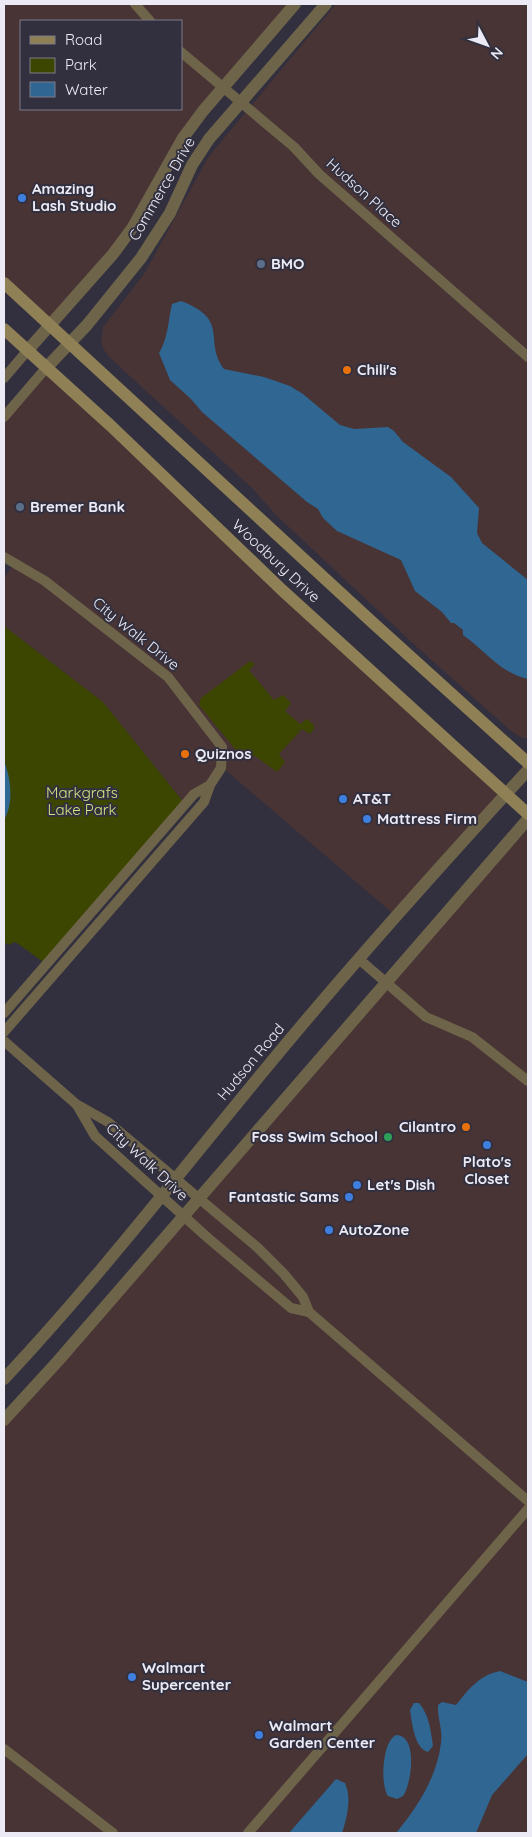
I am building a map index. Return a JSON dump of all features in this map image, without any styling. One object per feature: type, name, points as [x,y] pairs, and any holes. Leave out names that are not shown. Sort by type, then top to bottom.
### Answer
[{"type":"main road","name":"Woodbury Drive","points":[[4,283],[364,616],[528,763]]},
{"type":"main road","name":"Woodbury Drive","points":[[4,329],[111,426],[282,590],[528,814]]},
{"type":"street","points":[[135,4],[149,20]]},
{"type":"street","name":"Commerce Drive","points":[[28,350],[113,254],[146,206],[183,138],[223,87],[295,4]]},
{"type":"street","name":"Commerce Drive","points":[[46,368],[70,343],[136,264],[170,213],[196,159],[209,139],[326,4]]},
{"type":"street","name":"Hudson Place","points":[[182,53],[294,148],[326,180],[528,357]]},
{"type":"street","points":[[4,378],[28,350]]},
{"type":"street","points":[[4,417],[46,368]]},
{"type":"street","name":"City Walk Drive","points":[[4,557],[45,581],[168,677],[221,745],[222,768],[210,785],[204,802],[4,1032]]},
{"type":"street","name":"Hudson Road","points":[[4,1379],[163,1197],[296,1032],[528,770]]},
{"type":"street","name":"City Walk Drive","points":[[4,1013],[194,794],[210,785]]},
{"type":"street","points":[[4,1420],[200,1198],[528,818]]},
{"type":"street","points":[[360,960],[426,1017],[472,1037],[511,1070],[528,1081]]},
{"type":"street","name":"City Walk Drive","points":[[4,1041],[76,1104],[108,1122],[200,1198],[276,1265],[302,1297],[309,1312]]},
{"type":"street","name":"City Walk Drive","points":[[76,1104],[95,1136],[184,1216],[291,1308],[309,1312]]},
{"type":"street","points":[[309,1312],[528,1501]]},
{"type":"street","points":[[248,1833],[528,1509]]},
{"type":"street","points":[[4,1749],[113,1833]]},
{"type":"shaded area","points":[[4,4],[295,4],[203,111],[145,206],[51,326],[4,283]]},
{"type":"shaded area","points":[[336,4],[528,4],[528,739],[520,737],[510,730],[418,648],[276,515],[252,488],[109,357],[101,341],[103,327],[144,274],[209,156]]},
{"type":"shaded area","points":[[46,368],[506,794],[397,917],[222,767],[185,804],[103,702],[4,626],[4,578],[15,563],[4,557],[4,417]]},
{"type":"shaded area","points":[[528,819],[528,1829],[525,1833],[4,1833],[4,1420]]},
{"type":"green space","name":"Markgrafs Lake Park","points":[[4,626],[103,702],[185,804],[46,964],[17,943],[13,942],[10,945],[7,943],[4,946]]},
{"type":"green space","points":[[250,661],[255,664],[249,670],[274,700],[283,695],[291,703],[285,711],[300,724],[307,719],[314,725],[314,729],[310,734],[302,729],[279,754],[285,762],[277,772],[255,756],[236,750],[199,705],[201,698]]},
{"type":"water","points":[[181,301],[196,308],[211,323],[215,349],[224,369],[264,377],[290,386],[303,394],[340,425],[354,429],[388,427],[403,442],[451,477],[479,508],[477,533],[482,543],[528,580],[528,679],[501,667],[463,635],[463,630],[454,623],[451,623],[442,612],[415,591],[401,560],[337,531],[323,518],[318,509],[307,502],[202,412],[170,380],[159,353],[166,336],[172,304]]},
{"type":"water","points":[[4,761],[8,775],[10,799],[4,820]]},
{"type":"water","points":[[500,1671],[528,1682],[528,1754],[492,1795],[476,1833],[396,1833],[425,1791],[439,1756],[441,1728],[438,1705],[442,1702],[456,1705],[480,1680]]},
{"type":"water","points":[[414,1703],[419,1703],[422,1707],[429,1723],[433,1746],[428,1752],[423,1750],[414,1734],[410,1710]]},
{"type":"water","points":[[396,1735],[403,1737],[408,1743],[411,1761],[411,1771],[406,1790],[403,1796],[397,1799],[388,1796],[385,1790],[383,1773],[385,1754],[391,1739]]},
{"type":"water","points":[[336,1779],[345,1783],[348,1795],[347,1814],[342,1833],[289,1833]]},
{"type":"place","name":"Amazing Lash Studio","points":[[22,198]]},
{"type":"place","name":"BMO","points":[[261,264]]},
{"type":"place","name":"Chili's","points":[[347,370]]},
{"type":"place","name":"Bremer Bank","points":[[20,507]]},
{"type":"place","name":"Quiznos","points":[[185,754]]},
{"type":"place","name":"AT&T","points":[[343,799]]},
{"type":"place","name":"Mattress Firm","points":[[367,819]]},
{"type":"place","name":"Cilantro","points":[[466,1127]]},
{"type":"place","name":"Foss Swim School","points":[[388,1137]]},
{"type":"place","name":"Plato's Closet","points":[[487,1145]]},
{"type":"place","name":"Let's Dish","points":[[357,1185]]},
{"type":"place","name":"Fantastic Sams","points":[[349,1197]]},
{"type":"place","name":"AutoZone","points":[[329,1230]]},
{"type":"place","name":"Walmart Supercenter","points":[[132,1677]]},
{"type":"place","name":"Walmart Garden Center","points":[[259,1735]]}]
